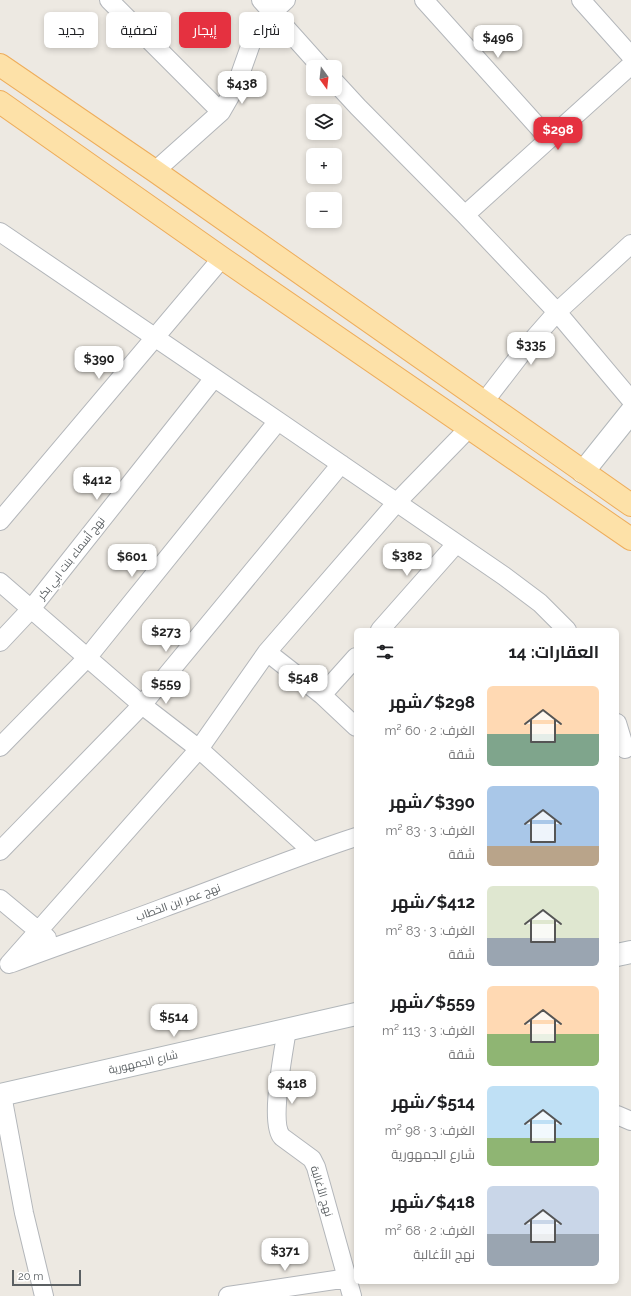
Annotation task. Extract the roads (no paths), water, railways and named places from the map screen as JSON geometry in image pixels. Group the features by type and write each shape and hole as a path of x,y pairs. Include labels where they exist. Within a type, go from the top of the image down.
{"main road":[{"path":"0,65 155,171 631,505"},
{"path":"0,102 222,258 631,539"},
{"path":"583,472 631,412"},
{"path":"619,955 631,952"},
{"name":"شارع الجمهورية","path":"1,1095 354,1014"}],"street":[{"path":"109,0 221,112"},
{"path":"266,6 286,0"},
{"path":"424,0 549,139"},
{"path":"581,0 631,56"},
{"path":"155,171 221,112 236,86 266,6"},
{"path":"266,6 316,60"},
{"path":"465,215 631,65"},
{"path":"342,90 465,215 557,312 631,400"},
{"path":"0,232 504,576 540,603 565,628"},
{"path":"484,402 528,345 557,312 631,244"},
{"path":"0,521 222,258"},
{"name":"نهج أسماء بنت ابي بكر","path":"0,642 31,609 214,378"},
{"path":"0,747 87,658 278,421"},
{"path":"5,966 38,931 199,749 267,652 397,502 470,428"},
{"path":"0,851 142,705 341,464"},
{"path":"382,628 456,544"},
{"path":"0,582 142,705 199,749 312,851"},
{"path":"267,652 322,695 354,725"},
{"path":"322,695 354,659"},
{"path":"619,732 624,754"},
{"name":"نهج عمر ابن الخطاب","path":"5,966 312,851 354,838"},
{"path":"0,899 56,946"},
{"name":"نهج الأغالبة","path":"287,1029 276,1115 277,1128 282,1137 312,1158 316,1167 352,1296"},
{"path":"1,1095 24,1213 44,1296"},
{"path":"619,1116 631,1121"},
{"path":"228,1296 348,1278"}]}
